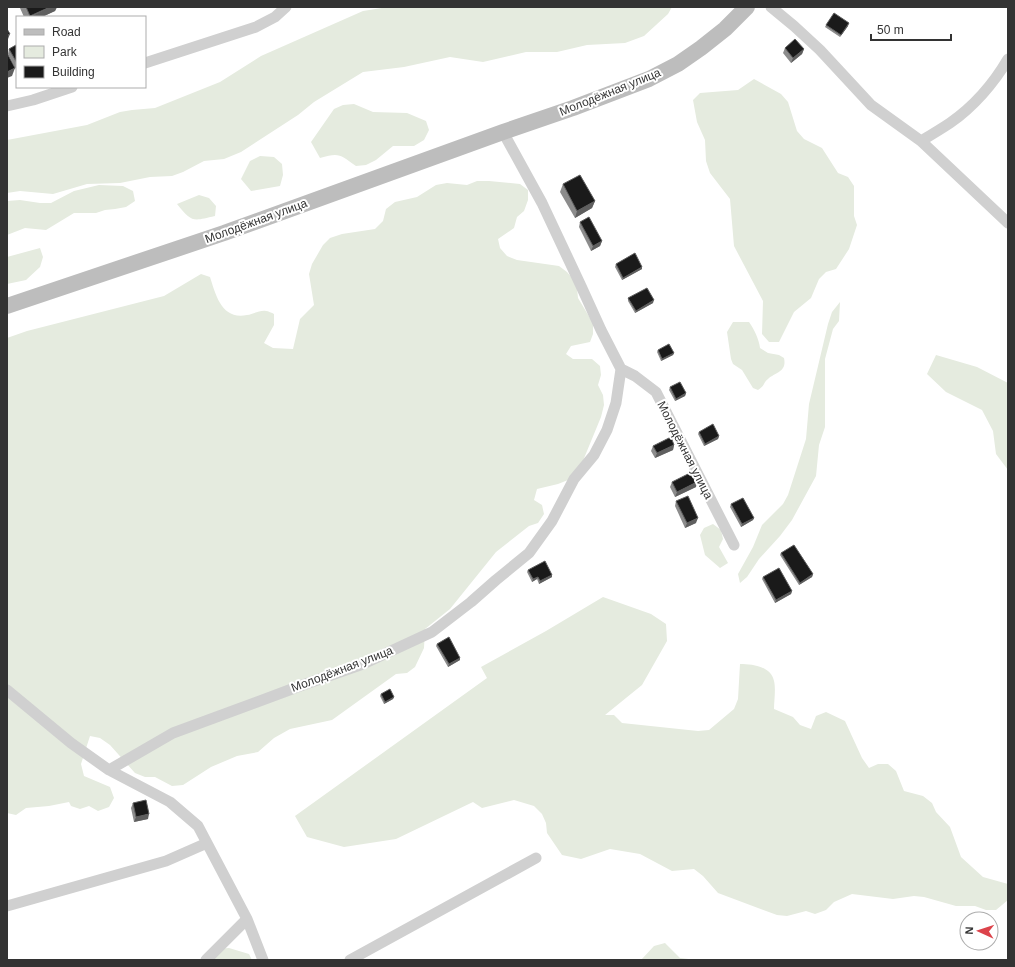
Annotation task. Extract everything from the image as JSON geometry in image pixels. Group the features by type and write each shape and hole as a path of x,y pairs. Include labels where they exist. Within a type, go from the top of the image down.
{"street":[{"path":"146,63 256,27 275,17 286,7"},
{"name":"Молодёжная улица","path":"7,306 224,233 573,108 649,79 678,64 701,48 725,29 747,7"},
{"path":"771,7 820,50 871,105 921,141 1008,223"},
{"path":"921,141 951,122 979,98 1002,70 1008,59"},
{"path":"7,106 33,100 69,88"},
{"path":"503,132 542,204 621,369"},
{"name":"Молодёжная улица","path":"109,770 173,733 369,661 432,632 471,602 529,553 552,521 574,478 594,455 607,430 616,403 621,369 635,376 656,392 734,545"},
{"path":"7,690 71,743 109,770 170,802 198,826 246,919 263,960"},
{"path":"7,906 166,861 207,843"},
{"path":"350,960 536,858"},
{"path":"206,960 246,919"}],"green space":[{"path":"388,7 672,7 668,14 644,36 625,43 587,45 557,52 526,52 483,62 450,57 404,67 363,72 314,102 298,115 241,152 224,159 204,161 172,176 150,177 120,183 87,184 53,194 20,191 7,193 7,140 87,125 120,112 155,108 220,82 261,56 363,11"},
{"path":"754,79 781,94 788,102 797,131 804,139 822,148 838,173 848,177 854,186 854,216 857,225 849,249 836,269 826,272 819,279 811,298 794,312 779,342 769,342 762,334 763,301 734,246 730,199 710,173 706,161 705,140 697,122 693,100 700,93 738,90"},
{"path":"354,104 373,112 407,113 426,121 429,130 424,140 414,146 393,146 376,160 366,165 356,166 343,157 336,155 320,158 311,142 334,109 343,105"},
{"path":"260,156 274,157 282,164 283,175 280,186 251,191 241,179 250,161"},
{"path":"477,181 520,184 528,190 528,200 524,211 517,217 514,228 498,239 500,248 507,256 517,260 559,266 567,272 573,279 577,288 578,298 593,323 593,334 590,342 571,346 566,354 573,359 592,359 600,366 601,375 598,385 603,395 604,405 601,417 580,468 568,480 537,489 534,500 542,505 544,514 538,523 529,526 496,552 450,609 425,629 424,648 415,667 407,673 396,674 332,720 290,729 274,738 258,752 237,756 211,767 183,785 172,786 155,777 145,777 135,773 110,745 100,738 90,736 81,764 84,776 110,787 114,798 109,807 98,811 89,806 80,809 71,806 69,802 26,808 16,815 7,813 7,338 27,331 164,296 201,274 210,277 221,305 232,314 238,316 268,311 274,314 274,325 264,343 273,348 293,349 300,319 314,305 309,274 312,264 323,245 330,238 342,234 375,229 383,221 386,209 395,202 417,197 436,185 447,183 467,185"},
{"path":"99,185 123,186 133,191 135,201 126,207 96,213 74,213 46,230 25,228 7,235 7,201 20,200 51,203 74,191"},
{"path":"199,195 209,198 216,206 215,216 202,219 193,219 186,215 177,204"},
{"path":"40,248 43,257 40,267 26,280 7,284 7,257"},
{"path":"840,302 839,321 833,329 825,359 825,427 819,445 816,476 792,520 759,559 747,577 740,583 738,574 753,547 762,525 783,504 788,495 806,439 809,404 828,324 832,312"},
{"path":"733,322 749,322 759,341 760,348 768,353 779,355 784,358 785,363 782,369 768,379 758,390 753,388 742,370 733,364 731,359 727,332"},
{"path":"936,355 977,367 1008,383 1008,470 996,454 993,431 982,410 946,392 927,374"},
{"path":"713,524 721,530 723,539 719,547 728,563 720,568 705,555 700,535 704,528"},
{"path":"603,597 651,614 666,624 667,641 642,685 605,715 614,715 622,723 698,731 709,730 734,709 738,699 740,664 755,665 765,669 772,676 775,684 774,709 793,717 800,725 811,729 816,716 826,712 845,721 862,758 869,768 878,764 888,764 896,771 904,791 923,796 932,803 936,812 950,827 961,857 983,877 1008,884 1008,900 996,910 986,910 975,906 956,906 924,897 914,896 893,899 852,894 834,902 826,910 815,914 806,911 787,916 777,915 718,893 703,876 694,869 672,871 640,854 610,849 581,859 562,855 547,833 546,823 542,814 534,806 514,800 482,808 473,802 396,839 344,847 307,837 295,816 487,678 481,667"},
{"path":"665,943 680,958 697,960 641,960 654,946"},
{"path":"229,948 249,954 252,960 200,960 217,949"}],"building":[{"path":"26,7 50,7 30,16"},
{"path":"834,13 849,23 841,35 826,25"},
{"path":"795,39 804,49 793,58 785,48"},
{"path":"16,45 16,61 9,49"},
{"path":"7,53 15,68 7,72"},
{"path":"580,175 595,201 577,211 563,184"},
{"path":"589,217 602,241 593,246 580,222"},
{"path":"635,253 642,267 623,278 616,264"},
{"path":"647,288 654,300 636,311 628,298"},
{"path":"669,344 674,353 662,359 658,350"},
{"path":"680,382 686,393 676,399 670,387"},
{"path":"713,424 719,436 705,444 699,432"},
{"path":"671,437 674,445 657,453 653,446"},
{"path":"692,472 697,482 677,492 672,482"},
{"path":"688,496 698,518 687,523 676,501"},
{"path":"743,498 754,518 742,524 731,504"},
{"path":"794,545 813,574 800,583 781,553"},
{"path":"545,561 552,575 540,581 538,577 533,579 528,570"},
{"path":"779,568 792,591 776,600 763,577"},
{"path":"449,637 460,658 449,664 437,644"},
{"path":"390,689 394,697 385,702 381,694"},
{"path":"146,800 149,814 136,817 133,803"}]}
